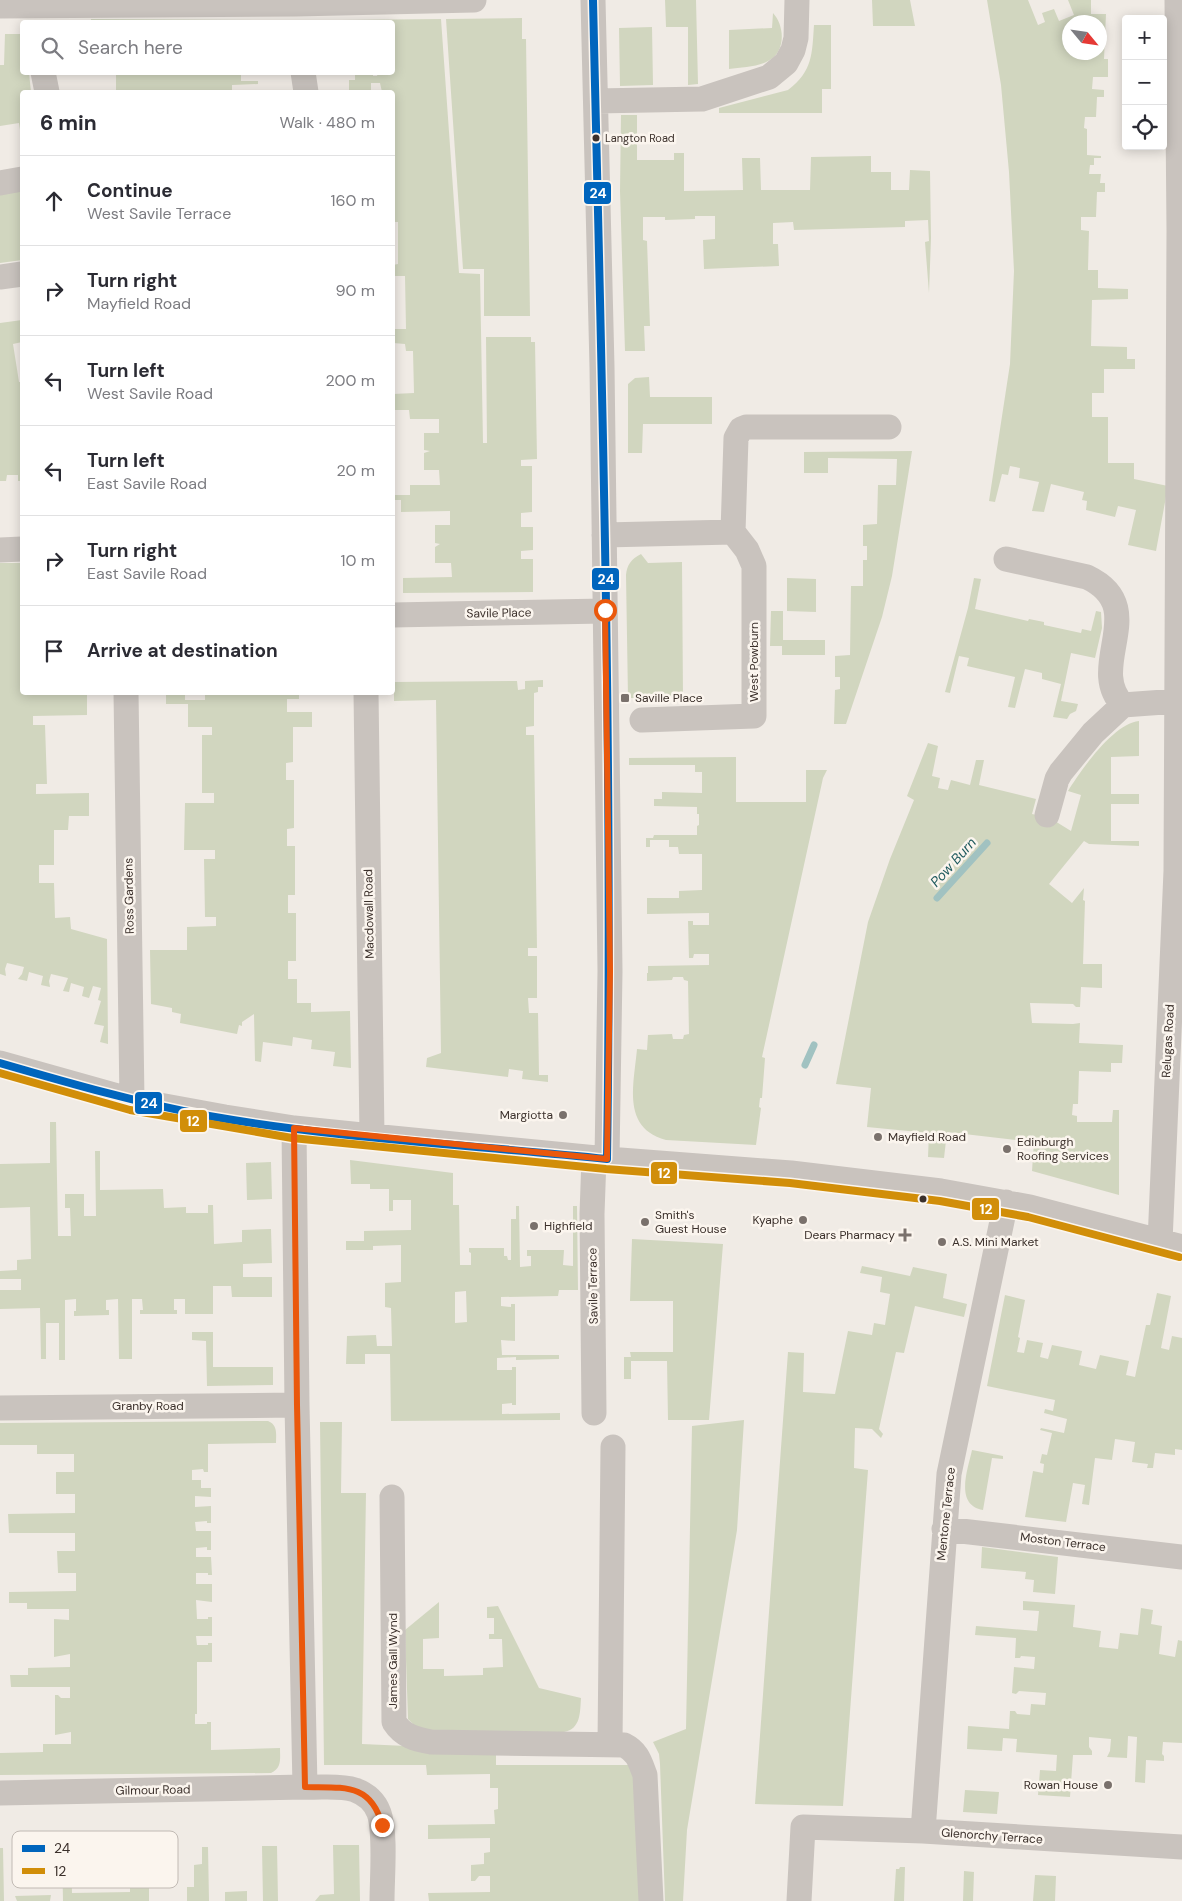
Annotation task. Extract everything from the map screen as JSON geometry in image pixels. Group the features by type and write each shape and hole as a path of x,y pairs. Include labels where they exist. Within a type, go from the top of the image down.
{"street":[{"path":"0,6 33,14 297,13 474,0"},
{"name":"Savile Terrace","path":"593,0 604,535 610,971 601,1159 592,1214 594,1413"},
{"path":"596,102 702,100 769,78 786,63 793,50 796,38 797,0"},
{"name":"Relugas Road","path":"1171,1244 1179,872 1180,232 1177,0"},
{"path":"44,75 47,90"},
{"path":"303,75 306,90"},
{"path":"0,183 20,180"},
{"path":"0,278 20,274"},
{"path":"604,535 733,532 736,438 741,429 746,427 889,427"},
{"name":"West Powburn","path":"642,720 754,716 754,566 747,550 733,532"},
{"path":"0,550 20,549"},
{"path":"1006,559 1087,577 1105,590 1114,604 1118,620 1110,681 1113,692 1123,705"},
{"name":"Savile Place","path":"395,615 605,610"},
{"name":"Ross Gardens","path":"126,695 132,1100"},
{"name":"Macdowall Road","path":"366,695 372,1136"},
{"path":"1047,815 1057,779 1061,772 1093,733 1123,705 1178,701"},
{"path":"0,1062 132,1100 186,1111 294,1128 601,1159 791,1173 932,1190 1006,1202 1171,1244"},
{"path":"294,1128 297,1405 305,1787"},
{"name":"Mentone Terrace","path":"923,1831 949,1474 1006,1202"},
{"name":"Granby Road","path":"0,1408 297,1405"},
{"path":"610,1744 613,1447"},
{"name":"James Gall Wynd","path":"392,1497 394,1722 397,1728 411,1738 431,1742 610,1744 624,1745 632,1749 639,1757 645,1776 651,1901"},
{"name":"Moston Terrace","path":"944,1529 1044,1539 1182,1558"},
{"name":"Gilmour Road","path":"0,1793 305,1787 354,1790 366,1795 375,1804 382,1825 382,1901"},
{"name":"Glenorchy Terrace","path":"799,1901 803,1827 923,1831 1182,1847"}],"green space":[{"path":"665,0 696,0 698,84 688,85 688,27 666,27"},
{"path":"872,0 910,0 915,26 873,26"},
{"path":"987,0 1028,0 1038,25 1045,22 1042,13 1054,9 1059,21 1062,20 1062,60 1108,59 1108,77 1093,77 1092,89 1104,90 1104,97 1097,97 1096,117 1085,117 1084,128 1087,129 1087,155 1101,156 1101,158 1094,158 1094,165 1090,165 1089,174 1101,174 1100,183 1105,183 1105,192 1097,192 1096,217 1081,217 1081,230 1089,231 1088,270 1098,270 1098,288 1128,289 1128,299 1092,300 1091,346 1127,347 1127,359 1135,359 1135,369 1104,369 1104,393 1092,393 1092,417 1108,417 1108,463 1134,463 1134,479 1168,486 1156,551 1128,545 1136,510 1118,506 1115,517 1086,510 1087,501 1082,500 1084,492 1051,484 1044,512 1032,511 1039,482 1019,478 1020,468 1010,466 1008,475 1002,474 995,502 989,501 1010,364 1014,271 1009,172 1001,85"},
{"path":"1068,0 1091,0 1091,14 1106,14 1074,15"},
{"path":"773,13 780,25 782,39 778,52 768,61 729,69 729,30 772,28"},
{"path":"522,18 522,39 526,39 530,316 484,316 484,269 463,269 446,19"},
{"path":"91,19 255,20 91,20"},
{"path":"441,19 459,273 480,274 483,443 487,443 486,337 531,337 531,342 535,342 537,459 521,460 521,466 532,466 532,512 521,513 521,527 533,527 533,550 521,551 521,559 533,559 533,592 403,593 403,578 452,577 451,563 435,563 435,547 440,544 435,543 435,525 450,525 450,511 401,512 401,500 395,500 395,495 410,495 410,485 440,485 439,470 424,470 424,453 430,451 424,450 424,433 439,433 439,419 410,419 409,410 395,410 395,394 414,393 413,351 406,351 405,344 395,343 395,329 406,329 405,276 395,276 395,265 398,264 398,222 395,222 395,90 382,90 380,83 371,83 371,90 349,90 349,80 355,80 355,75 395,75 395,20 341,20"},
{"path":"814,25 831,25 831,89 822,89 822,113 719,113 719,108 788,90 796,83 807,69 810,61"},
{"path":"652,27 653,85 620,86 619,28"},
{"path":"5,34 20,34 20,75 29,75 31,90 20,90 20,130 19,123 0,126 0,65 4,65"},
{"path":"116,75 241,75 241,81 258,81 258,84 232,85 232,90 116,90"},
{"path":"621,115 637,115 637,160 674,160 674,153 684,153 684,191 743,190 742,158 760,158 761,190 810,190 811,157 871,156 871,172 891,172 891,190 909,190 910,170 930,171 931,238 929,293 925,242 929,241 928,220 905,221 905,227 794,230 793,222 773,223 773,244 778,244 779,266 704,269 703,240 715,239 715,216 695,216 695,219 665,220 665,217 643,217 643,240 647,241 650,326 644,326 645,351 625,351 620,191"},
{"path":"20,189 20,260 0,263 0,193"},
{"path":"20,320 20,342 13,344 20,382 20,481 18,481 18,475 7,475 6,481 0,481 0,323"},
{"path":"649,377 650,397 712,397 712,424 643,424 642,453 628,453 628,384 635,378"},
{"path":"912,451 892,576 882,617 846,724 834,724 835,690 840,689 840,677 835,677 835,656 850,655 851,586 863,586 863,560 867,560 867,546 863,546 863,525 877,524 878,485 896,485 897,459 828,458 828,473 804,473 804,452"},
{"path":"641,554 648,563 682,562 683,698 628,698 626,575 630,563"},
{"path":"0,563 20,563 20,695 87,695 87,715 33,716 33,725 45,725 47,784 36,784 36,794 89,793 89,816 69,816 68,830 54,830 54,865 39,865 39,883 54,883 55,918 70,917 71,929 107,939 108,1044 100,1042 104,1026 94,1024 101,1001 98,1000 101,988 93,986 89,998 82,996 84,987 71,983 69,992 63,991 68,978 51,974 50,987 41,985 43,976 29,972 27,981 18,979 24,967 7,963 5,969 6,976 0,974"},
{"path":"787,578 816,579 816,612 787,611"},
{"path":"974,578 981,579 975,609 1028,621 1029,619 1044,622 1044,625 1081,633 1082,629 1091,631 1096,611 1101,612 1102,628 1095,658 1071,653 1061,701 1078,704 1076,711 1070,714 1067,719 1053,717 1061,684 1042,679 1042,673 1025,669 1015,708 1008,707 1015,677 967,666 969,658 959,656 950,693 945,692 968,608"},
{"path":"771,611 783,611 783,640 825,640 825,655 782,655 782,646 770,646"},
{"path":"543,680 543,687 538,687 538,692 534,693 534,726 526,727 526,735 534,735 537,948 528,948 528,956 537,956 537,998 528,998 529,1013 538,1013 539,1075 548,1075 548,1082 522,1079 523,1071 509,1069 508,1077 426,1067 427,1058 441,1053 436,700 394,701 395,682 517,681 518,690 525,689 525,681"},
{"path":"166,695 185,695 185,700 205,700 205,695 299,695 299,699 287,699 287,712 312,712 312,727 293,727 293,762 286,763 286,780 294,780 294,828 287,829 287,846 295,846 295,895 288,895 288,913 296,913 296,961 288,961 288,979 297,979 297,1003 311,1003 311,1012 350,1011 351,1068 333,1066 335,1052 311,1049 312,1040 293,1037 292,1046 263,1042 261,1062 255,1061 254,1014 242,1022 242,1026 239,1025 237,1034 180,1023 181,1014 172,1012 172,1008 151,1004 150,950 187,950 187,927 216,926 216,917 205,917 204,859 215,859 215,850 184,850 185,803 214,803 214,793 202,793 202,735 212,735 212,727 188,727 188,704 166,704"},
{"path":"1139,721 1139,756 1111,757 1111,794 1139,794 1139,804 1111,804 1111,841 1139,841 1139,846 1089,844 1084,841 1049,884 1072,903 1084,888 1083,964 1102,964 1102,988 1081,987 1080,1007 1076,1007 1073,1004 1030,1003 1032,1023 1080,1023 1079,1043 1123,1045 1122,1063 1111,1063 1111,1072 1079,1071 1078,1104 1073,1104 1072,1115 1077,1116 1077,1122 1112,1122 1113,1110 1119,1110 1119,1195 1032,1171 1034,1142 947,1132 944,1158 928,1157 929,1133 867,1127 871,1088 836,1084 868,922 890,859 914,800 907,796 928,743 938,746 932,776 940,778 938,788 948,790 951,780 970,785 976,760 984,760 979,785 1036,799 1032,814 1050,818 1071,831 1081,795 1068,791 1081,771 1109,738 1129,724"},
{"path":"736,757 736,802 806,802 806,770 827,770 823,778 762,1057 765,1058 756,1145 666,1140 652,1134 642,1126 636,1115 633,1090 637,1049 647,1050 648,1035 672,1034 673,1039 683,1039 684,1035 689,1034 688,981 684,980 683,977 673,977 672,980 647,981 648,966 709,965 709,954 694,954 693,958 689,958 688,921 693,921 693,925 709,925 709,913 647,914 647,898 679,898 679,891 702,890 702,854 679,854 678,847 669,847 669,840 650,840 650,847 646,847 646,838 653,838 654,835 697,835 699,814 697,814 697,807 654,806 654,799 662,799 662,792 702,793 702,772 695,772 695,765 629,765 629,758"},
{"path":"50,1122 56,1122 58,1236 71,1236 70,1208 65,1208 65,1194 84,1194 84,1216 96,1216 95,1151 100,1151 100,1190 163,1189 164,1208 186,1207 186,1213 208,1213 208,1205 213,1205 214,1244 242,1242 242,1230 271,1229 272,1263 243,1264 243,1277 272,1277 272,1297 232,1297 231,1286 213,1286 213,1314 185,1314 185,1299 174,1299 174,1310 177,1310 177,1314 140,1314 140,1310 143,1310 142,1299 132,1299 132,1359 119,1359 118,1299 106,1300 106,1310 109,1310 109,1315 74,1316 76,1299 65,1300 65,1360 59,1360 59,1323 46,1323 46,1359 41,1359 40,1308 0,1309 0,1290 21,1290 21,1279 0,1279 0,1271 17,1270 17,1260 31,1259 30,1207 0,1208 0,1164 50,1163"},
{"path":"350,1160 453,1173 453,1205 459,1205 460,1265 471,1265 469,1248 504,1248 504,1256 511,1260 511,1219 516,1219 516,1206 519,1206 520,1267 531,1266 531,1256 527,1256 527,1250 564,1250 563,1265 573,1266 573,1206 577,1206 578,1290 559,1290 558,1296 501,1297 501,1306 511,1307 511,1304 515,1304 515,1341 501,1340 502,1355 559,1355 559,1359 516,1360 516,1357 497,1358 497,1370 512,1370 512,1367 516,1367 516,1405 512,1405 512,1403 502,1404 502,1414 560,1413 560,1420 391,1421 390,1354 365,1354 365,1364 346,1364 347,1336 376,1335 377,1346 392,1346 391,1308 385,1307 385,1283 401,1282 401,1245 373,1246 373,1250 346,1250 346,1241 364,1241 364,1231 411,1230 411,1200 393,1200 393,1211 389,1211 389,1189 370,1189 370,1184 351,1184","holes":["466,1291 467,1322 455,1323 455,1292"]},
{"path":"271,1162 272,1199 247,1200 246,1163"},
{"path":"632,1239 723,1244 709,1420 668,1420 667,1361 631,1361 631,1379 624,1379 624,1357 631,1357 630,1352 673,1352 673,1301 630,1301"},
{"path":"862,1266 910,1276 913,1267 947,1274 943,1298 967,1304 964,1317 915,1306 904,1353 896,1352 879,1429 883,1434 881,1438 872,1429 855,1428 854,1468 868,1470 843,1806 755,1804 788,1352 804,1353 803,1392 835,1394 848,1331 872,1335 874,1323 885,1325 890,1294 880,1292 882,1277 860,1273"},
{"path":"1157,1293 1171,1296 1161,1348 1169,1350 1172,1336 1182,1338 1182,1450 1175,1449 1175,1455 1155,1453 1153,1468 1147,1468 1148,1464 1132,1462 1135,1442 1115,1439 1112,1460 1095,1458 1089,1505 1082,1504 1085,1485 1073,1483 1066,1522 1025,1517 1033,1471 1043,1473 1044,1464 1040,1463 1042,1454 1047,1455 1052,1433 1040,1430 1041,1428 1064,1433 1067,1419 1044,1413 1045,1409 1053,1411 1055,1400 987,1386 1005,1295 1025,1300 1017,1352 1024,1353 1027,1340 1043,1343 1040,1357 1048,1359 1052,1345 1082,1351 1079,1365 1096,1369 1100,1355 1129,1361 1126,1375 1135,1377 1146,1325 1150,1325"},
{"path":"192,1332 213,1332 213,1367 273,1367 273,1385 207,1386 206,1341 192,1340"},
{"path":"744,1420 737,1530 687,1830 683,1901 665,1901 660,1764 659,1754 653,1742 686,1729 692,1426"},
{"path":"268,1421 275,1427 276,1443 208,1444 208,1472 204,1472 203,1469 192,1470 192,1480 201,1480 201,1488 211,1488 211,1497 195,1496 195,1507 211,1506 211,1523 207,1523 207,1521 195,1522 196,1531 211,1531 211,1550 207,1550 207,1547 196,1548 196,1557 211,1557 212,1575 196,1573 196,1584 212,1584 212,1602 196,1600 197,1619 212,1617 212,1636 196,1636 197,1645 212,1643 212,1662 197,1662 197,1714 195,1714 195,1724 211,1722 211,1750 280,1748 280,1763 277,1769 271,1773 0,1775 0,1753 43,1752 43,1744 71,1744 71,1732 55,1735 55,1695 61,1698 70,1698 70,1687 11,1687 10,1675 28,1675 28,1668 70,1667 70,1654 54,1657 54,1619 69,1620 69,1609 27,1609 27,1603 9,1603 9,1592 76,1591 76,1573 58,1573 57,1551 75,1551 75,1533 9,1533 8,1514 75,1513 75,1494 56,1494 56,1472 74,1472 74,1454 37,1454 37,1445 0,1445 0,1423"},
{"path":"320,1422 342,1422 341,1493 366,1493 362,1744 496,1750 496,1765 633,1765 642,1901 429,1901 428,1893 490,1892 490,1876 479,1876 475,1881 471,1881 471,1865 484,1864 484,1853 490,1852 490,1838 428,1839 428,1825 495,1824 494,1810 498,1809 498,1788 490,1788 490,1774 427,1775 426,1765 324,1765"},
{"path":"972,1450 1003,1456 1003,1459 992,1458 983,1510 974,1507 968,1501 966,1494 966,1476"},
{"path":"982,1547 1058,1557 1055,1594 1033,1592 1034,1580 1025,1579 1026,1572 981,1568"},
{"path":"1023,1601 1075,1605 1073,1627 1101,1631 1099,1647 1118,1649 1120,1633 1138,1635 1141,1608 1153,1610 1151,1624 1162,1626 1159,1654 1175,1657 1178,1640 1182,1641 1182,1743 1163,1742 1162,1754 1164,1761 1146,1760 1145,1783 1135,1782 1137,1737 1128,1736 1127,1758 1107,1757 1110,1751 1111,1739 1089,1737 1089,1747 1092,1755 1073,1755 1070,1797 1038,1795 1040,1770 1056,1771 1057,1755 1016,1752 1017,1739 1003,1738 1002,1751 967,1749 968,1726 1009,1729 1010,1711 1015,1711 1017,1714 1030,1715 1031,1704 1045,1705 1046,1693 1019,1691 1016,1694 1012,1693 1014,1667 1034,1669 1035,1657 1021,1656 1020,1658 1015,1658 1016,1638 975,1635 976,1626 1037,1631 1039,1611 1023,1610"},
{"path":"439,1602 439,1638 423,1639 423,1669 444,1669 444,1676 483,1675 483,1668 503,1667 502,1639 489,1639 489,1634 494,1634 494,1618 487,1618 487,1607 498,1606 539,1688 581,1698 577,1724 564,1732 421,1732 408,1719 405,1630"},
{"path":"965,1790 999,1792 997,1814 963,1812"},
{"path":"333,1845 359,1845 360,1901 315,1901 320,1895 334,1894"},
{"path":"262,1846 277,1846 278,1901 263,1901"},
{"path":"202,1847 208,1847 209,1901 187,1901 187,1887 194,1887 194,1865 202,1864"},
{"path":"0,1848 3,1848 4,1901 0,1901"},
{"path":"905,1867 904,1901 894,1901 896,1869"},
{"path":"964,1871 974,1872 973,1901 963,1901"},
{"path":"1035,1875 1056,1876 1055,1901 1033,1901"},
{"path":"63,1888 72,1888 72,1893 130,1892 130,1888 149,1888 149,1901 63,1901"},
{"path":"247,1891 247,1901 225,1901 225,1892"},
{"path":"51,1895 50,1901 17,1901 15,1896"}],"waterway":[{"name":"Pow Burn","path":"937,898 987,843"},
{"name":"Pow Burn","path":"805,1065 814,1045"}],"transit line":[{"name":"24","path":"593,0 608,724 607,1159"},
{"name":"24","path":"0,1063 130,1099 209,1116 258,1124 357,1136 607,1159"},
{"name":"12","path":"0,1073 130,1110 292,1138 606,1169 790,1183 940,1201 1028,1217 1179,1257"}],"place":[{"name":"Langton Road","path":"596,138"},
{"name":"Saville Place","path":"625,698"},
{"name":"Margiotta","path":"563,1115"},
{"name":"Mayfield Road","path":"878,1137"},
{"name":"Edinburgh Roofing Services","path":"1007,1149"},
{"name":"Kyaphe","path":"803,1220"},
{"name":"Smith's Guest House","path":"645,1222"},
{"name":"Highfield","path":"534,1226"},
{"name":"Dears Pharmacy","path":"905,1235"},
{"name":"A.S. Mini Market","path":"942,1242"},
{"name":"Rowan House","path":"1108,1785"}],"route":[{"path":"382,1825 375,1804 366,1795 343,1788 305,1787 297,1405 294,1128 607,1159 610,971 605,610"}]}
